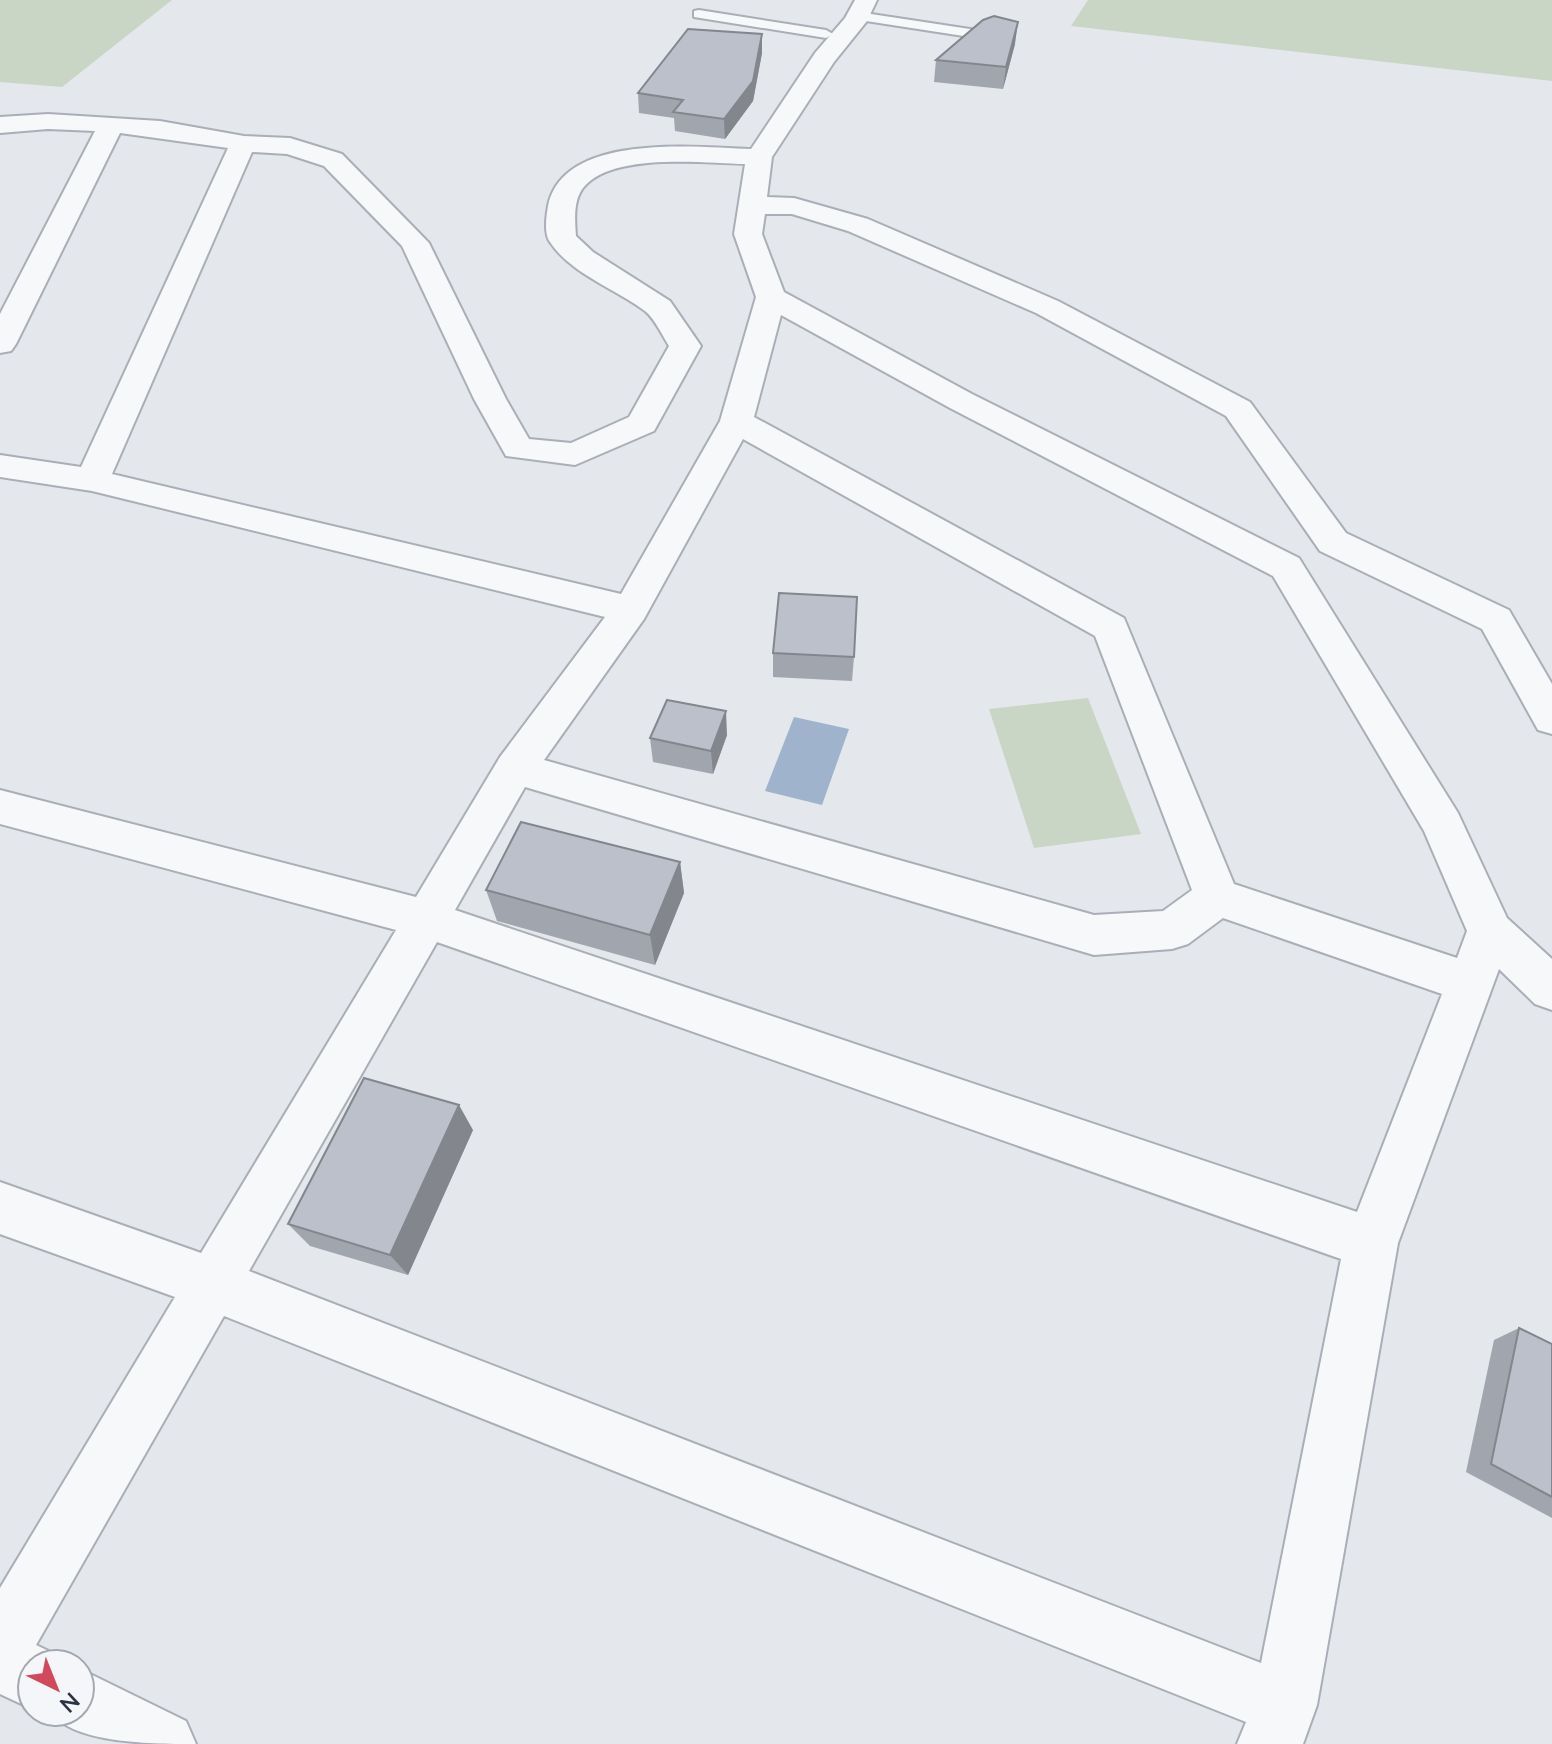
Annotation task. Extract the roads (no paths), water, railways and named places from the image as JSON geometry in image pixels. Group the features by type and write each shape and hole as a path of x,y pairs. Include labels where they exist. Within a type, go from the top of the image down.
{"street":[{"path":"0,1647 515,768 631,610 736,421 771,297 748,234 759,157 825,46 862,8"},
{"path":"825,46 828,18 834,9"},
{"path":"0,125 25,121 223,136 243,144 290,146 333,160 415,243 490,399 518,448 575,454 642,424 685,346 659,307 583,258 562,239 559,211 575,181 607,163 652,155 759,157"},
{"path":"0,344 110,127"},
{"path":"92,480 243,144"},
{"path":"751,205 794,206 858,225 1047,307 1238,409 1333,542 1496,620 1552,719"},
{"path":"771,297 961,401 1286,567 1443,825 1490,931 1552,989"},
{"path":"736,421 1111,628 1217,897 1470,983"},
{"path":"0,466 92,480 631,610"},
{"path":"1286,567 1333,542"},
{"path":"515,768 1094,935 1172,930 1217,897"},
{"path":"0,807 426,919 1371,1243"},
{"path":"0,1208 212,1284 1278,1724 1371,1243 1490,931"},
{"path":"96,1709 163,1744"}],"lane":[{"path":"862,8 983,35"},
{"path":"699,14 825,46"}],"water":[{"path":"794,717 849,729 822,805 765,791"}]}
